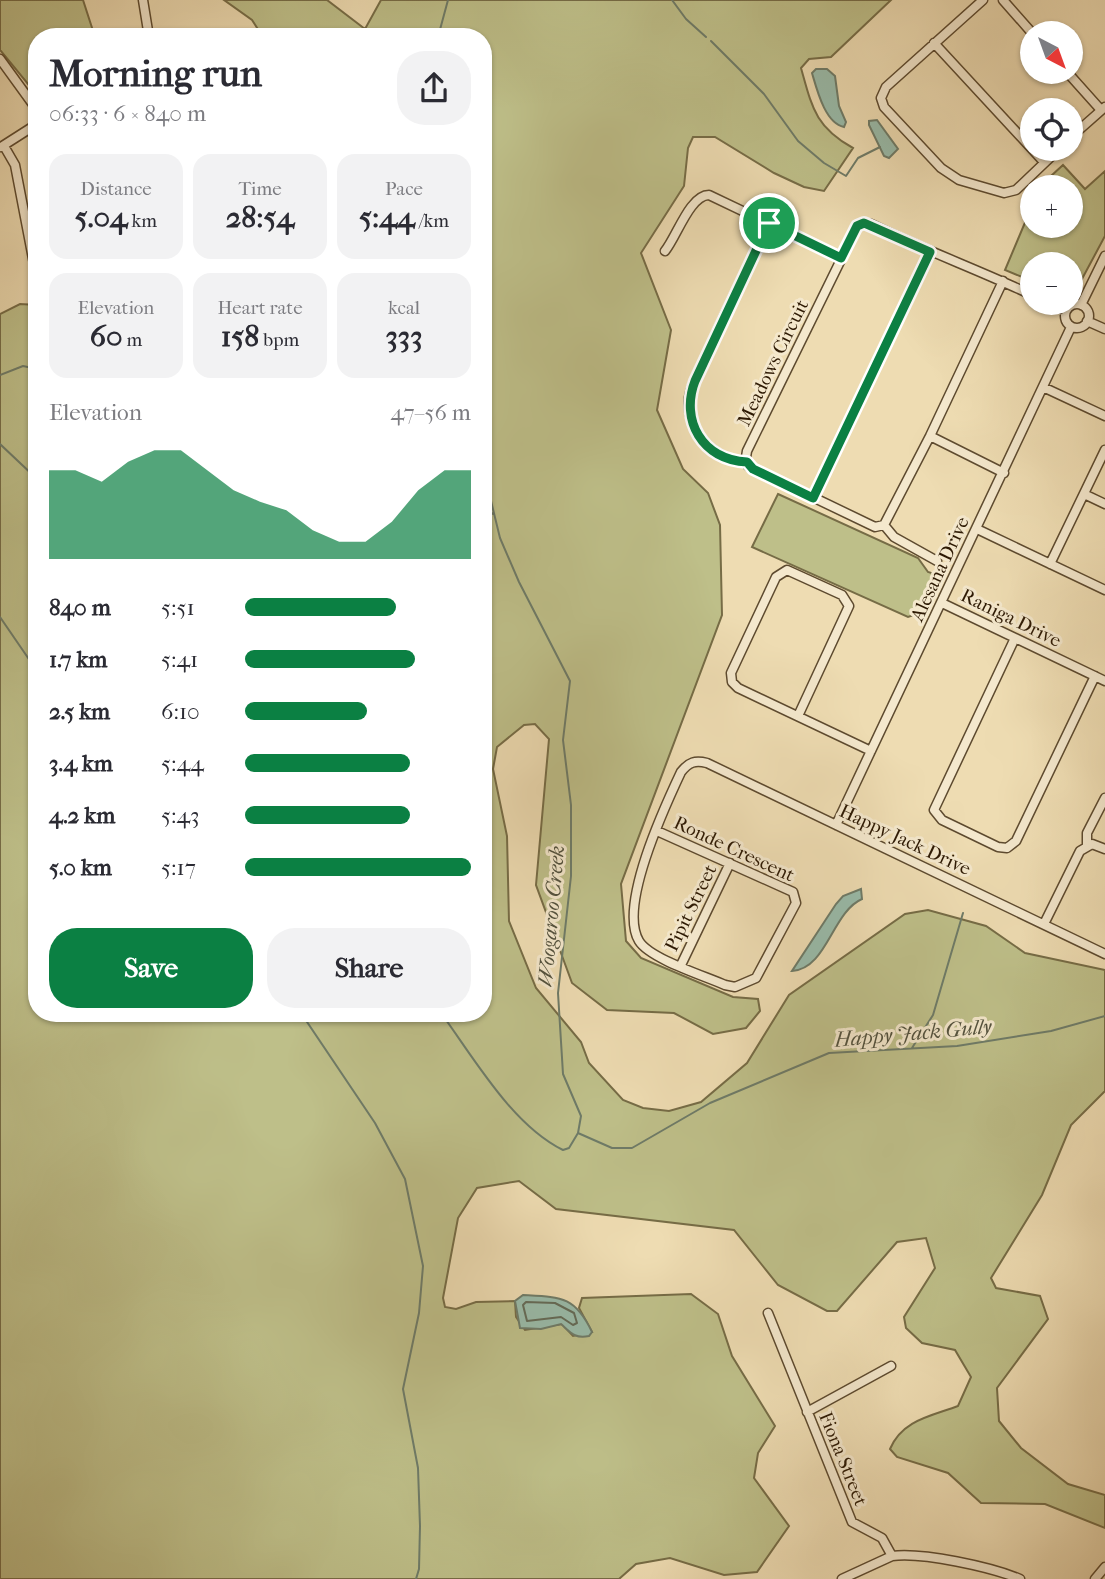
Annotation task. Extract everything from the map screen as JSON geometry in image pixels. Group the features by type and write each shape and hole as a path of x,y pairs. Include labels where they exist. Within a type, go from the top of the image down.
{"street":[{"path":"143,0 148,28"},
{"path":"934,43 1044,162 1016,190 1004,193 959,180 941,168 884,107 881,98 886,87 934,43 983,0"},
{"path":"1003,0 1021,21"},
{"path":"0,59 28,98"},
{"path":"1079,84 1103,108 1083,126"},
{"path":"28,130 2,147 15,165 28,233"},
{"path":"665,251 676,237 695,199 709,195 841,258"},
{"path":"769,223 720,323 689,397 694,429 704,443 737,462 747,462 753,469 874,527 884,525"},
{"name":"Meadows Circuit","path":"747,462 747,452 857,226 864,223 1020,289"},
{"path":"813,498 930,252"},
{"path":"1083,301 1105,256"},
{"path":"884,525 930,436 1003,281"},
{"path":"1083,307 1087,310 1087,321"},
{"path":"1065,315 1072,327 1079,327 1087,321"},
{"path":"1087,321 1105,329"},
{"name":"Alesana Drive","path":"836,825 1072,327"},
{"path":"1045,388 1105,416"},
{"path":"930,436 1004,473"},
{"path":"1050,564 1105,450"},
{"path":"1084,494 1105,504"},
{"path":"884,525 894,537 937,561"},
{"path":"977,529 1105,590"},
{"path":"798,716 849,606 842,595 787,570 776,578 730,677 738,688 871,751"},
{"name":"Raniga Drive","path":"942,603 1105,681"},
{"path":"1015,638 934,810 942,820 998,847 1007,848 1016,841 1095,676"},
{"name":"Happy Jack Drive","path":"691,762 707,762 1105,954"},
{"name":"Ronde Crescent","path":"657,831 793,892 796,903 763,970 748,984 725,985 651,952 639,941 637,934 635,918 640,870 681,772 691,762"},
{"path":"1044,924 1080,851 1087,845 1087,833 1105,799"},
{"path":"1087,845 1105,849"},
{"name":"Pipit Street","path":"681,965 730,863"},
{"name":"Fiona Street","path":"768,1313 850,1520 882,1538 892,1556"},
{"path":"807,1412 891,1366"},
{"path":"842,1579 892,1556 920,1556 993,1570 1020,1579"},
{"path":"1094,1579 1105,1567"}],"green space":[{"path":"0,0 83,0 92,28 28,28 28,84 0,50"},
{"path":"224,0 327,0 364,28 257,28 252,20"},
{"path":"381,0 891,0 831,57 809,59 801,68 817,115 830,132 853,148 824,191 804,187 774,173 715,137 693,137 688,148 684,186 641,253 671,330 657,410 683,469 708,493 720,525 722,615 621,884 626,941 641,958 733,997 758,999 760,1011 746,1028 713,1034 674,1013 607,1010 572,983 536,885 549,739 535,724 524,725 497,747 493,769 507,836 509,921 536,988 581,1042 589,1063 623,1100 643,1108 669,1111 701,1102 747,1063 789,995 905,914 928,910 986,926 1025,953 1105,970 1105,1091 1071,1125 1042,1195 991,1278 996,1288 1040,1296 1048,1319 997,1388 999,1421 1021,1448 1068,1484 1105,1495 1105,1528 1045,1504 981,1503 948,1473 897,1457 890,1449 895,1439 910,1425 958,1406 971,1377 955,1350 922,1343 906,1328 904,1317 935,1268 926,1238 897,1242 837,1311 827,1311 778,1285 734,1230 556,1209 519,1181 477,1188 458,1218 443,1298 445,1307 456,1309 476,1302 515,1301 516,1317 525,1330 562,1324 573,1336 592,1332 579,1308 582,1298 691,1294 718,1314 732,1356 775,1426 758,1453 754,1478 789,1526 757,1572 724,1575 670,1558 636,1564 619,1579 0,1579 0,314 20,304 28,304 28,1022 492,1022 492,28 366,28"},
{"path":"1063,165 1072,175 1052,175"},
{"path":"1105,171 1105,236 1083,277 1083,252 1020,252 1020,276 1005,270 1020,234 1020,238 1083,238 1083,187 1085,189"},
{"path":"778,494 918,558 928,572 941,576 920,613 908,617 752,547"}],"water":[{"path":"816,69 827,69 835,76 839,106 846,122 844,127 832,119 823,105 812,73"},
{"path":"877,120 898,149 889,158 884,156 869,125 869,121"},
{"path":"861,889 862,899 843,915 822,951 804,968 792,971 836,904 843,896"},
{"path":"523,1295 557,1298 573,1305 592,1332 589,1336 577,1336 561,1324 541,1329 520,1328 515,1301"}],"waterway":[{"name":"Woogaroo Creek","path":"440,28 448,0"},
{"path":"672,0 686,19 706,37"},
{"path":"711,41 764,94 798,141 824,163 846,176 858,158 880,147"},
{"path":"0,375 23,366 28,367"},
{"path":"0,444 28,470"},
{"name":"Woogaroo Creek","path":"447,1022 511,1108 544,1139 563,1150 569,1148 578,1133 581,1116 563,1074 558,993 571,876 571,805 563,740 570,681 519,582 500,538 492,505"},
{"path":"0,617 28,658"},
{"path":"912,1048 933,1015 963,913"},
{"name":"Happy Jack Gully","path":"578,1133 612,1148 632,1148 710,1103 829,1053 957,1046 1051,1031 1105,1016"},
{"name":"Woogaroo Creek","path":"307,1022 375,1123 405,1179 423,1266 419,1313 403,1389 418,1468 420,1526 419,1569 416,1579"}],"route":[{"path":"769,223 841,258 857,226 864,223 872,224 930,252 813,498 753,469 747,462 737,462 704,443 694,429 689,412 689,397 695,381 769,223"}]}
